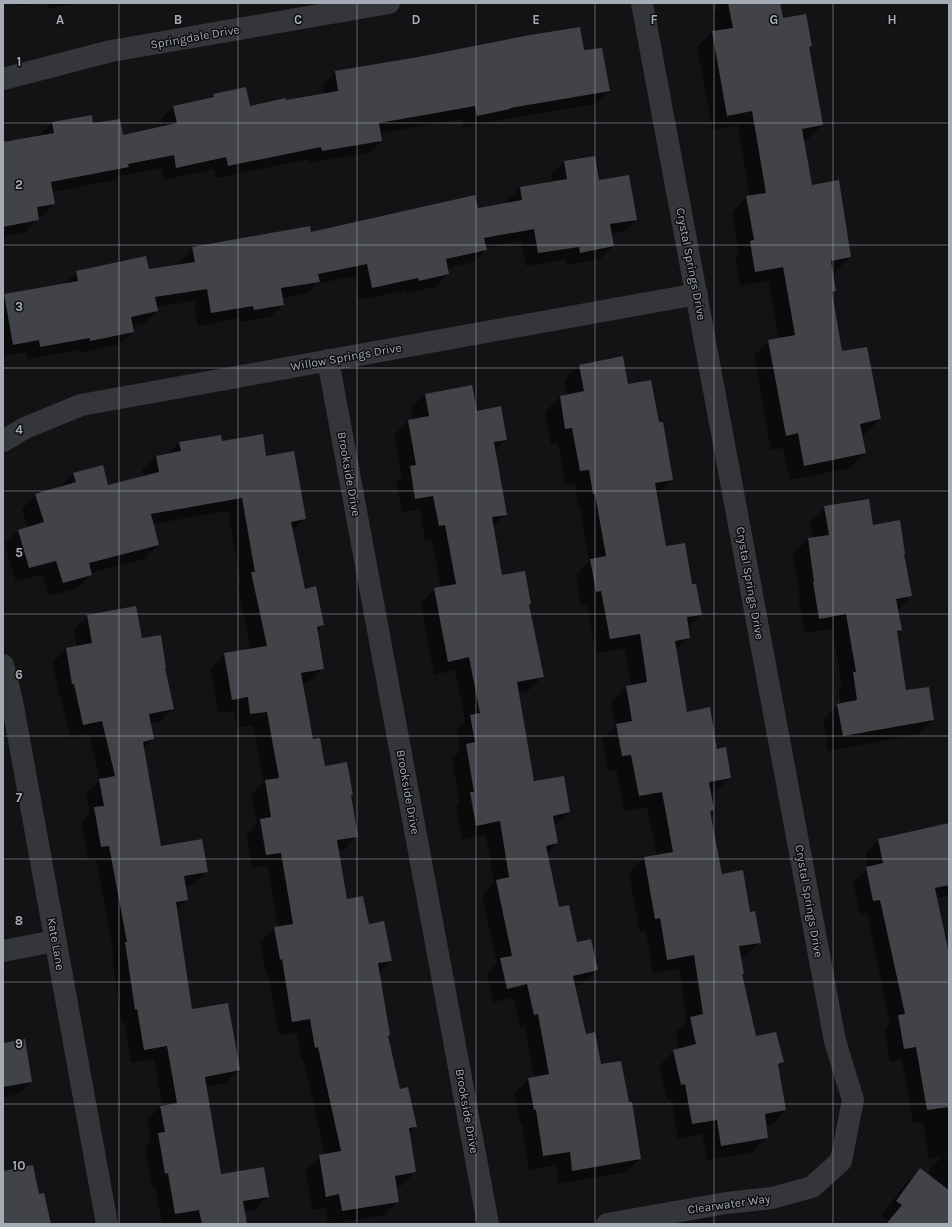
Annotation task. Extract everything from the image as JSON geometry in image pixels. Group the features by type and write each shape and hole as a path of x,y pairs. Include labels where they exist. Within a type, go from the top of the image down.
{"street":[{"name":"Springdale Drive","path":"3,79 111,51 389,3"},
{"name":"Crystal Springs Drive","path":"642,3 835,1041 852,1100 841,1161"},
{"name":"Willow Springs Drive","path":"3,441 25,428 81,405 697,294"},
{"name":"Brookside Drive","path":"328,360 488,1224"},
{"name":"Kate Lane","path":"3,665 12,701 107,1224"},
{"path":"3,951 55,941"},
{"name":"Clearwater Way","path":"607,1224 726,1202 772,1198 812,1187 841,1161"}],"building":[{"path":"728,3 780,3 783,18 806,14 812,46 809,47 823,125 802,129 812,185 839,180 851,257 831,261 836,291 832,292 842,351 867,347 881,419 860,424 866,453 804,466 798,433 786,436 768,340 795,335 783,267 755,272 750,241 754,240 746,196 766,193 752,111 727,116 712,31 733,28"},
{"path":"580,27 584,50 602,48 610,91 510,108 477,116 475,106 379,123 382,141 322,151 321,147 228,166 226,157 176,168 174,155 128,164 129,167 51,182 55,204 37,207 39,220 3,227 3,142 54,133 52,122 92,115 93,123 120,119 123,135 177,123 173,106 214,97 213,94 246,87 250,106 286,98 286,100 338,91 335,71"},
{"path":"595,156 599,180 629,175 637,220 610,224 614,246 580,253 579,247 538,253 534,229 484,238 487,250 446,259 449,274 419,281 418,278 372,288 367,264 318,274 320,282 281,288 284,305 254,310 253,306 211,313 207,289 155,297 158,311 131,317 134,332 90,341 90,338 40,347 39,340 13,345 4,294 78,281 76,271 146,256 149,269 195,262 192,247 310,226 311,232 475,195 478,208 522,200 520,187 567,179 564,161"},
{"path":"623,356 628,384 651,380 659,422 663,422 673,480 655,483 666,546 685,543 692,584 696,584 702,615 687,617 690,638 675,641 687,712 710,707 717,749 726,747 731,778 709,782 714,810 710,811 722,874 743,870 750,912 755,911 761,943 739,946 744,974 742,974 756,1036 776,1032 784,1062 778,1064 786,1110 765,1114 768,1138 721,1146 717,1120 692,1124 685,1084 681,1085 673,1050 696,1044 690,1017 703,1014 694,955 667,960 660,918 655,919 644,857 673,852 662,792 639,796 631,755 622,756 616,724 632,721 626,686 647,682 640,634 610,639 601,591 596,592 590,559 606,556 595,494 593,494 589,470 580,471 572,428 565,429 560,396 584,391 579,365"},
{"path":"472,385 477,411 501,406 507,440 494,442 507,515 492,517 502,575 525,571 531,604 529,605 544,677 517,682 534,781 564,776 570,812 553,816 558,843 546,846 559,907 569,905 577,942 591,939 598,970 573,976 586,1034 595,1032 601,1064 621,1061 629,1102 632,1102 641,1159 572,1171 570,1152 543,1156 536,1110 534,1110 528,1078 549,1074 538,1014 534,1015 527,984 507,989 500,958 512,956 496,880 509,877 500,821 476,826 470,792 474,792 466,744 475,742 470,715 480,713 469,657 448,662 434,588 456,584 445,525 439,526 433,496 415,499 410,466 416,465 408,420 429,416 425,394"},
{"path":"263,434 266,456 294,451 306,519 291,522 305,589 316,586 324,625 317,627 324,669 301,673 313,739 320,738 325,766 347,762 358,837 337,840 347,899 363,896 369,924 384,921 392,961 378,963 390,1035 388,1036 400,1089 408,1087 417,1127 409,1128 416,1172 395,1176 399,1202 342,1211 339,1194 326,1197 319,1155 341,1151 318,1047 315,1048 310,1019 292,1022 282,959 280,960 274,927 293,924 281,853 266,855 260,819 271,817 265,780 279,778 267,712 250,714 248,697 232,700 224,653 267,646 251,572 255,572 242,498 151,514 159,545 89,563 92,575 63,583 56,561 29,568 18,530 44,522 35,494 76,482 73,473 103,465 108,485 159,472 156,456 181,451 179,442 221,435 222,441"},
{"path":"869,499 873,525 900,520 904,554 912,596 896,599 902,630 897,631 906,690 929,687 934,720 843,736 837,704 857,700 853,672 856,672 846,614 819,619 808,538 829,535 824,506"},
{"path":"136,606 142,638 161,635 165,668 174,709 149,714 154,739 143,742 161,846 202,839 208,872 184,876 188,900 176,902 192,1009 228,1003 240,1070 205,1077 221,1174 264,1167 269,1197 243,1201 247,1224 202,1224 199,1210 175,1214 168,1173 165,1174 158,1133 165,1132 160,1106 177,1103 167,1046 144,1050 137,1009 135,1010 125,942 127,942 109,846 101,847 94,807 104,806 99,779 115,776 102,721 83,725 74,684 72,684 66,648 92,643 87,615"},
{"path":"949,823 949,885 935,888 949,954 949,1107 927,1110 916,1047 904,1049 898,1015 905,1014 880,900 873,901 866,867 883,863 878,839"},
{"path":"25,1039 32,1082 3,1087 3,1043"},
{"path":"33,1165 39,1194 44,1193 51,1224 3,1224 3,1171"},
{"path":"920,1168 949,1190 949,1224 886,1224 902,1205 896,1201"}]}
